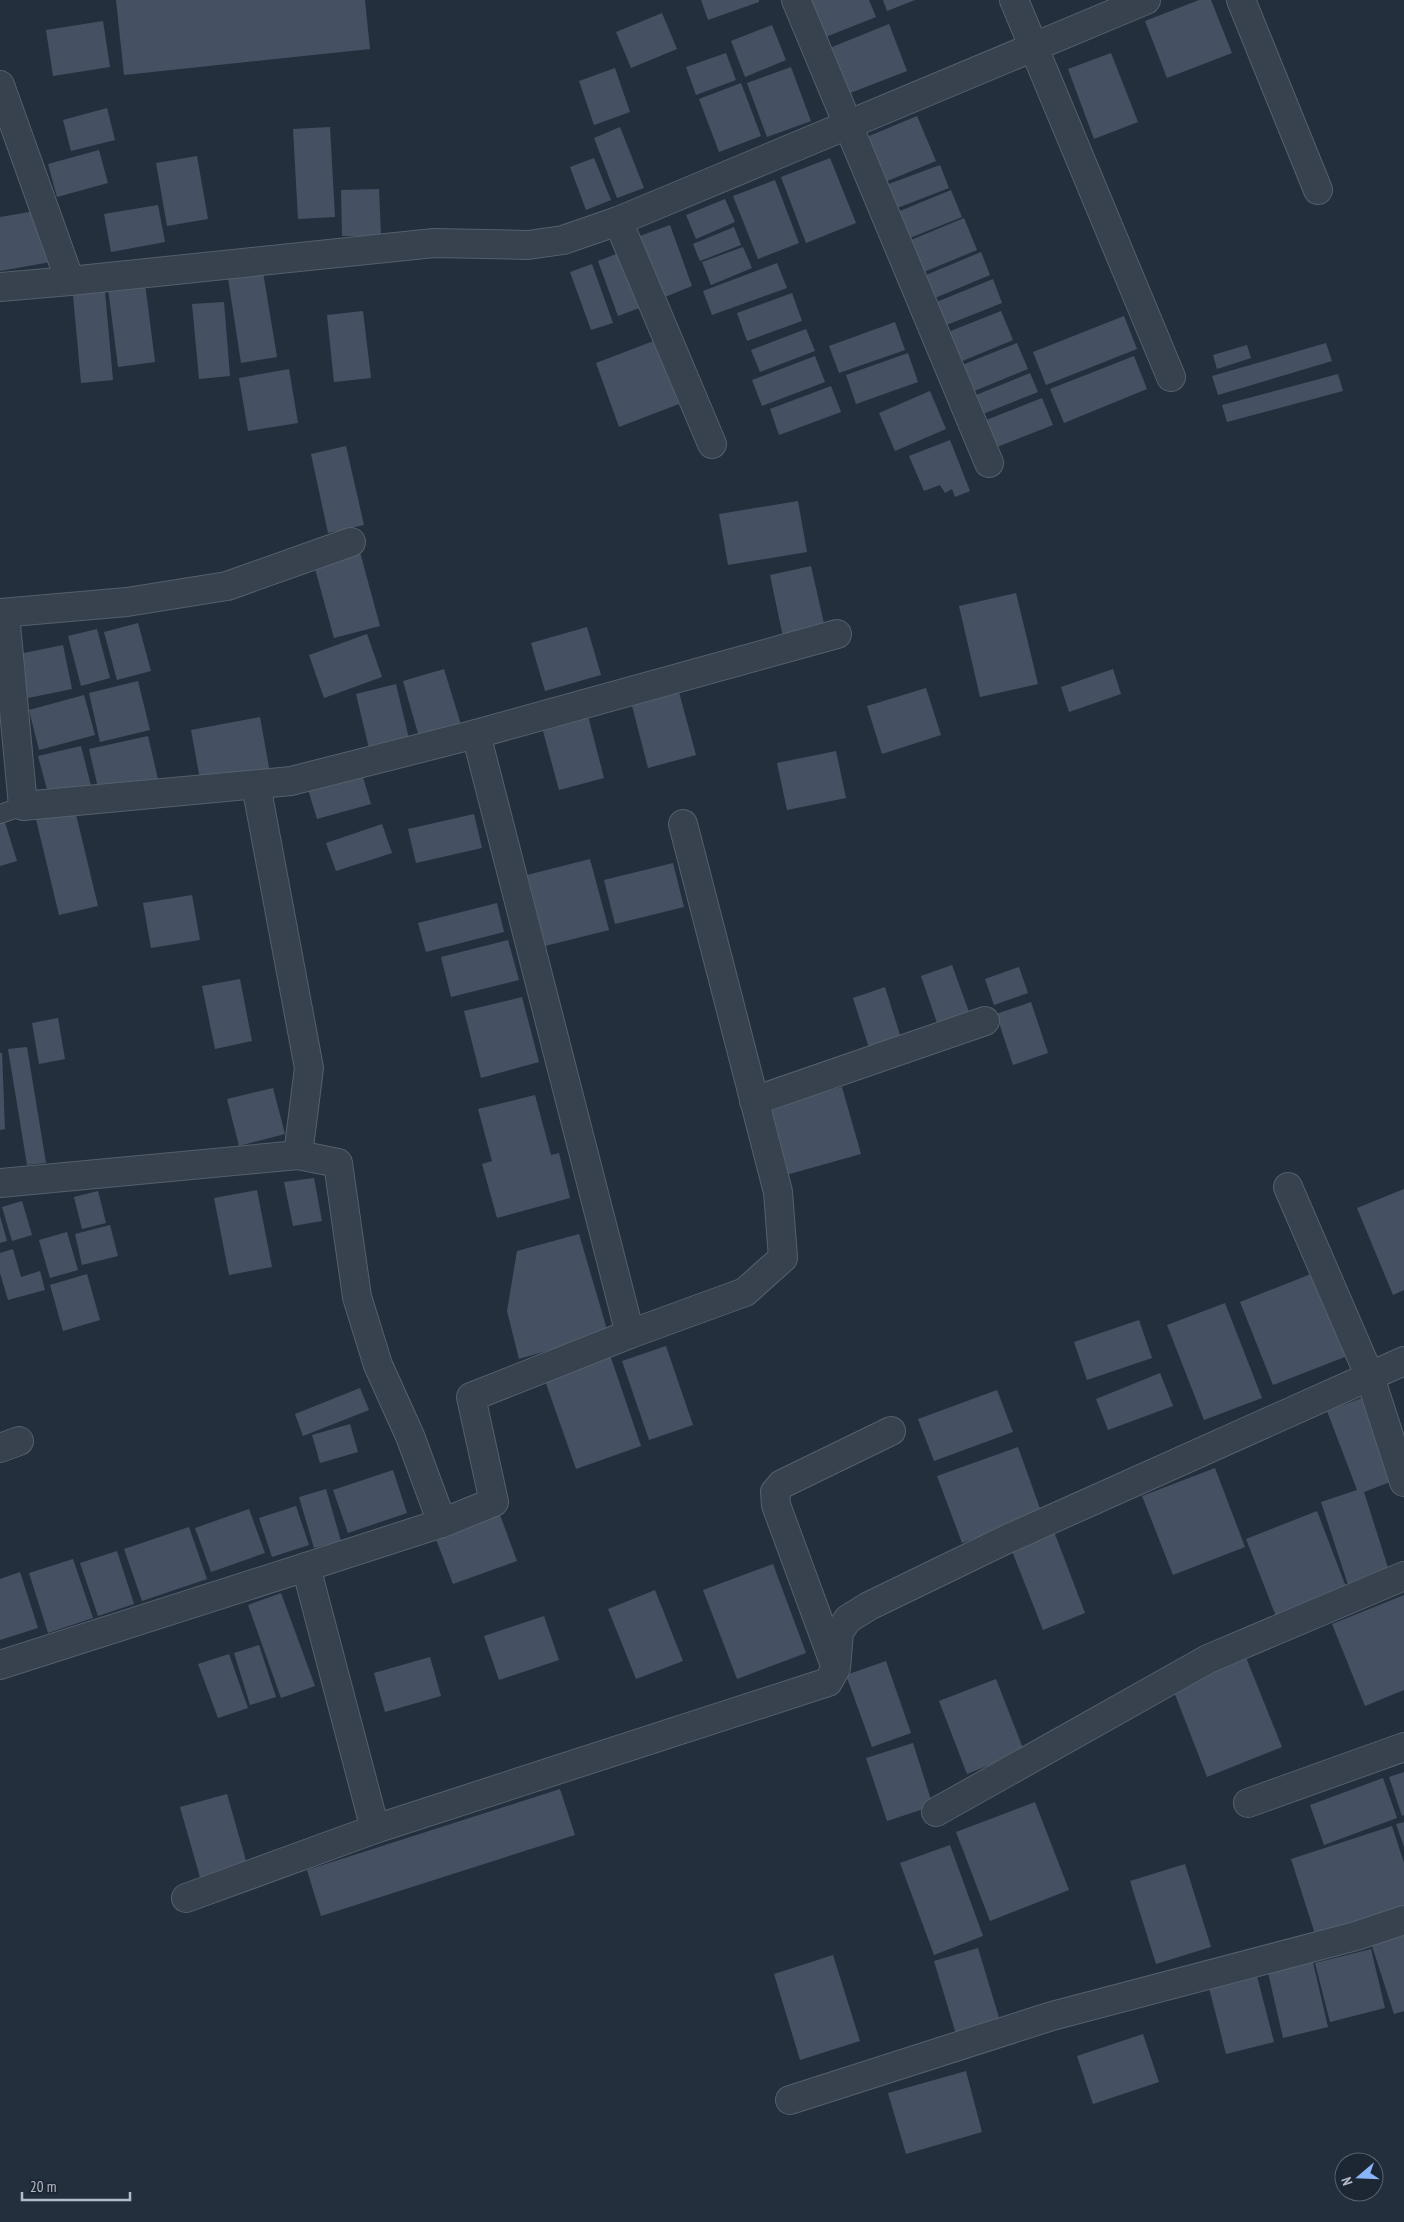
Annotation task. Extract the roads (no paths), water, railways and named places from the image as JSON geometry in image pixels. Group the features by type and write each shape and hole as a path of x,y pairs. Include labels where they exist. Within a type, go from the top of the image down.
{"street":[{"path":"796,0 988,464"},
{"path":"1014,0 1171,377"},
{"path":"0,287 434,243 528,245 563,240 618,221 1146,0"},
{"path":"1241,0 1318,190"},
{"path":"0,85 70,281"},
{"path":"618,221 712,444"},
{"path":"351,542 227,586 127,602 2,613 12,810 291,781 476,734 836,634"},
{"path":"476,734 630,1334"},
{"path":"256,785 309,1068 298,1155"},
{"path":"0,1665 306,1567 442,1522 494,1502 471,1397 630,1334 745,1292 783,1258 778,1192 684,824"},
{"path":"754,1101 985,1021"},
{"path":"0,1183 298,1155 338,1163 357,1297 378,1365 410,1436 442,1522"},
{"path":"1288,1187 1370,1377 1404,1482"},
{"path":"186,1898 375,1829 828,1682 836,1668 839,1632 848,1619 869,1606 1005,1540 1404,1361"},
{"path":"836,1668 776,1506 775,1492 782,1484 891,1431"},
{"path":"306,1567 375,1829"},
{"path":"936,1812 1208,1659 1404,1576"},
{"path":"1248,1804 1404,1747"},
{"path":"790,2100 1052,2016 1356,1936 1404,1920"}]}
